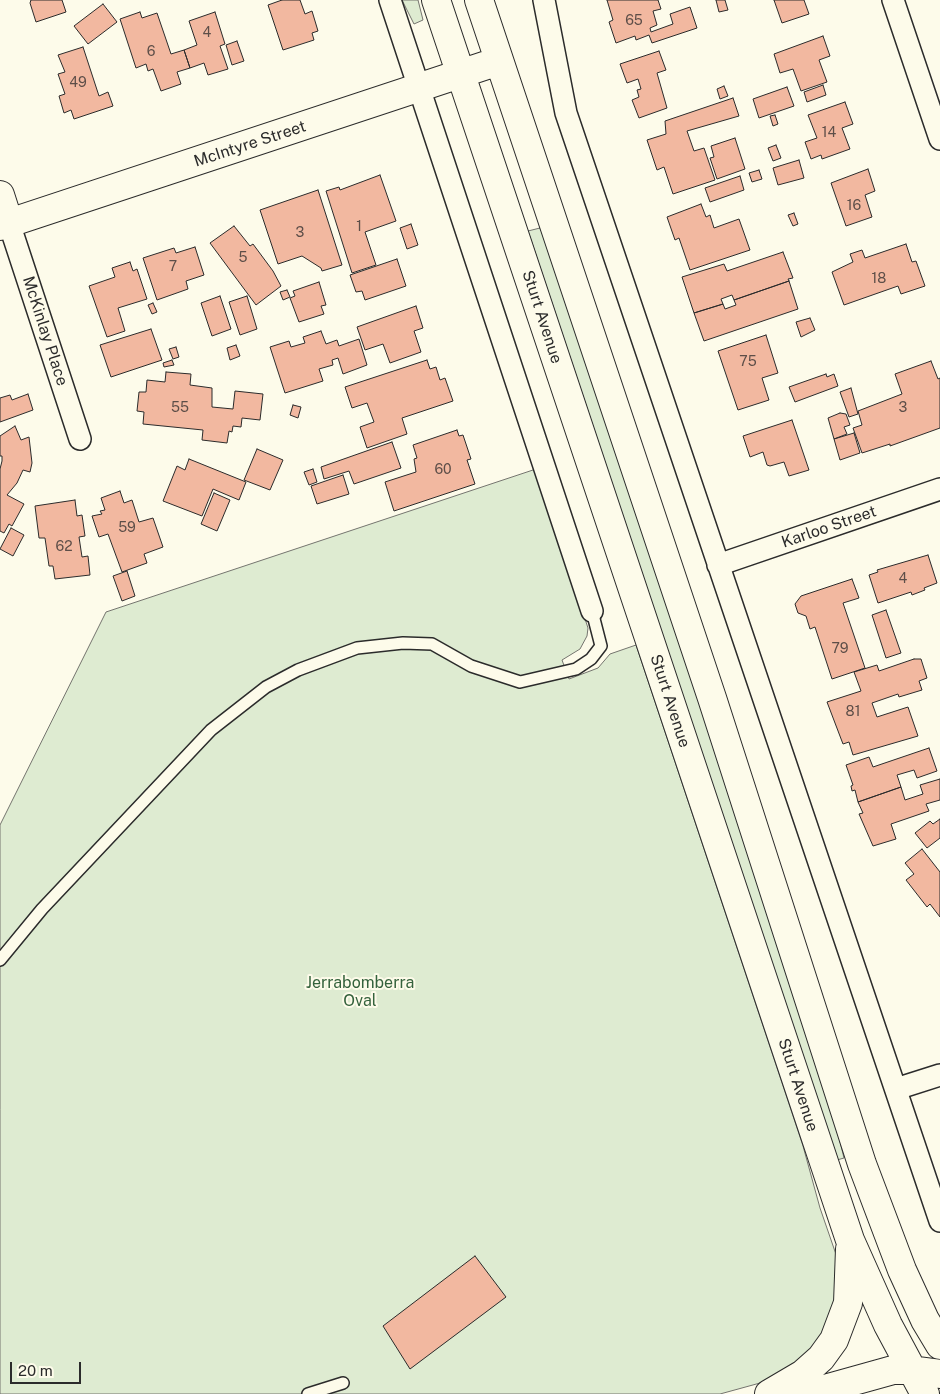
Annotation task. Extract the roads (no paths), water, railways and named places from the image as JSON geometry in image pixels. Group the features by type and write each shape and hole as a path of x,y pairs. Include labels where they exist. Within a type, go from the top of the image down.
{"main road":[{"name":"Sturt Avenue","path":"436,0 850,1240 905,1382 925,1394"},
{"path":"479,0 716,708 836,1087 899,1262 925,1320 940,1345"},
{"name":"McIntyre Street","path":"5,225 500,61"},
{"path":"0,195 5,225"},
{"path":"836,1087 866,1204 913,1326 905,1382"},
{"path":"769,1394 809,1369 821,1358 834,1340 848,1303 850,1240"},
{"path":"807,1394 885,1372 905,1382 940,1374"}],"street":[{"path":"390,0 592,611"},
{"path":"544,0 566,114 940,1221"},
{"path":"894,0 940,139"},
{"name":"McKinlay Place","path":"5,225 80,439"},
{"name":"Karloo Street","path":"718,564 940,489"},
{"path":"896,1089 940,1075"}],"lane":[{"path":"0,960 42,909 211,730 266,687 298,670 357,648 403,643 432,644 471,666 520,682 576,669 591,659 601,646 592,611"},
{"path":"308,1394 344,1383"}],"park label":[{"name":"Jerrabomberra Oval","path":"360,992"}]}
